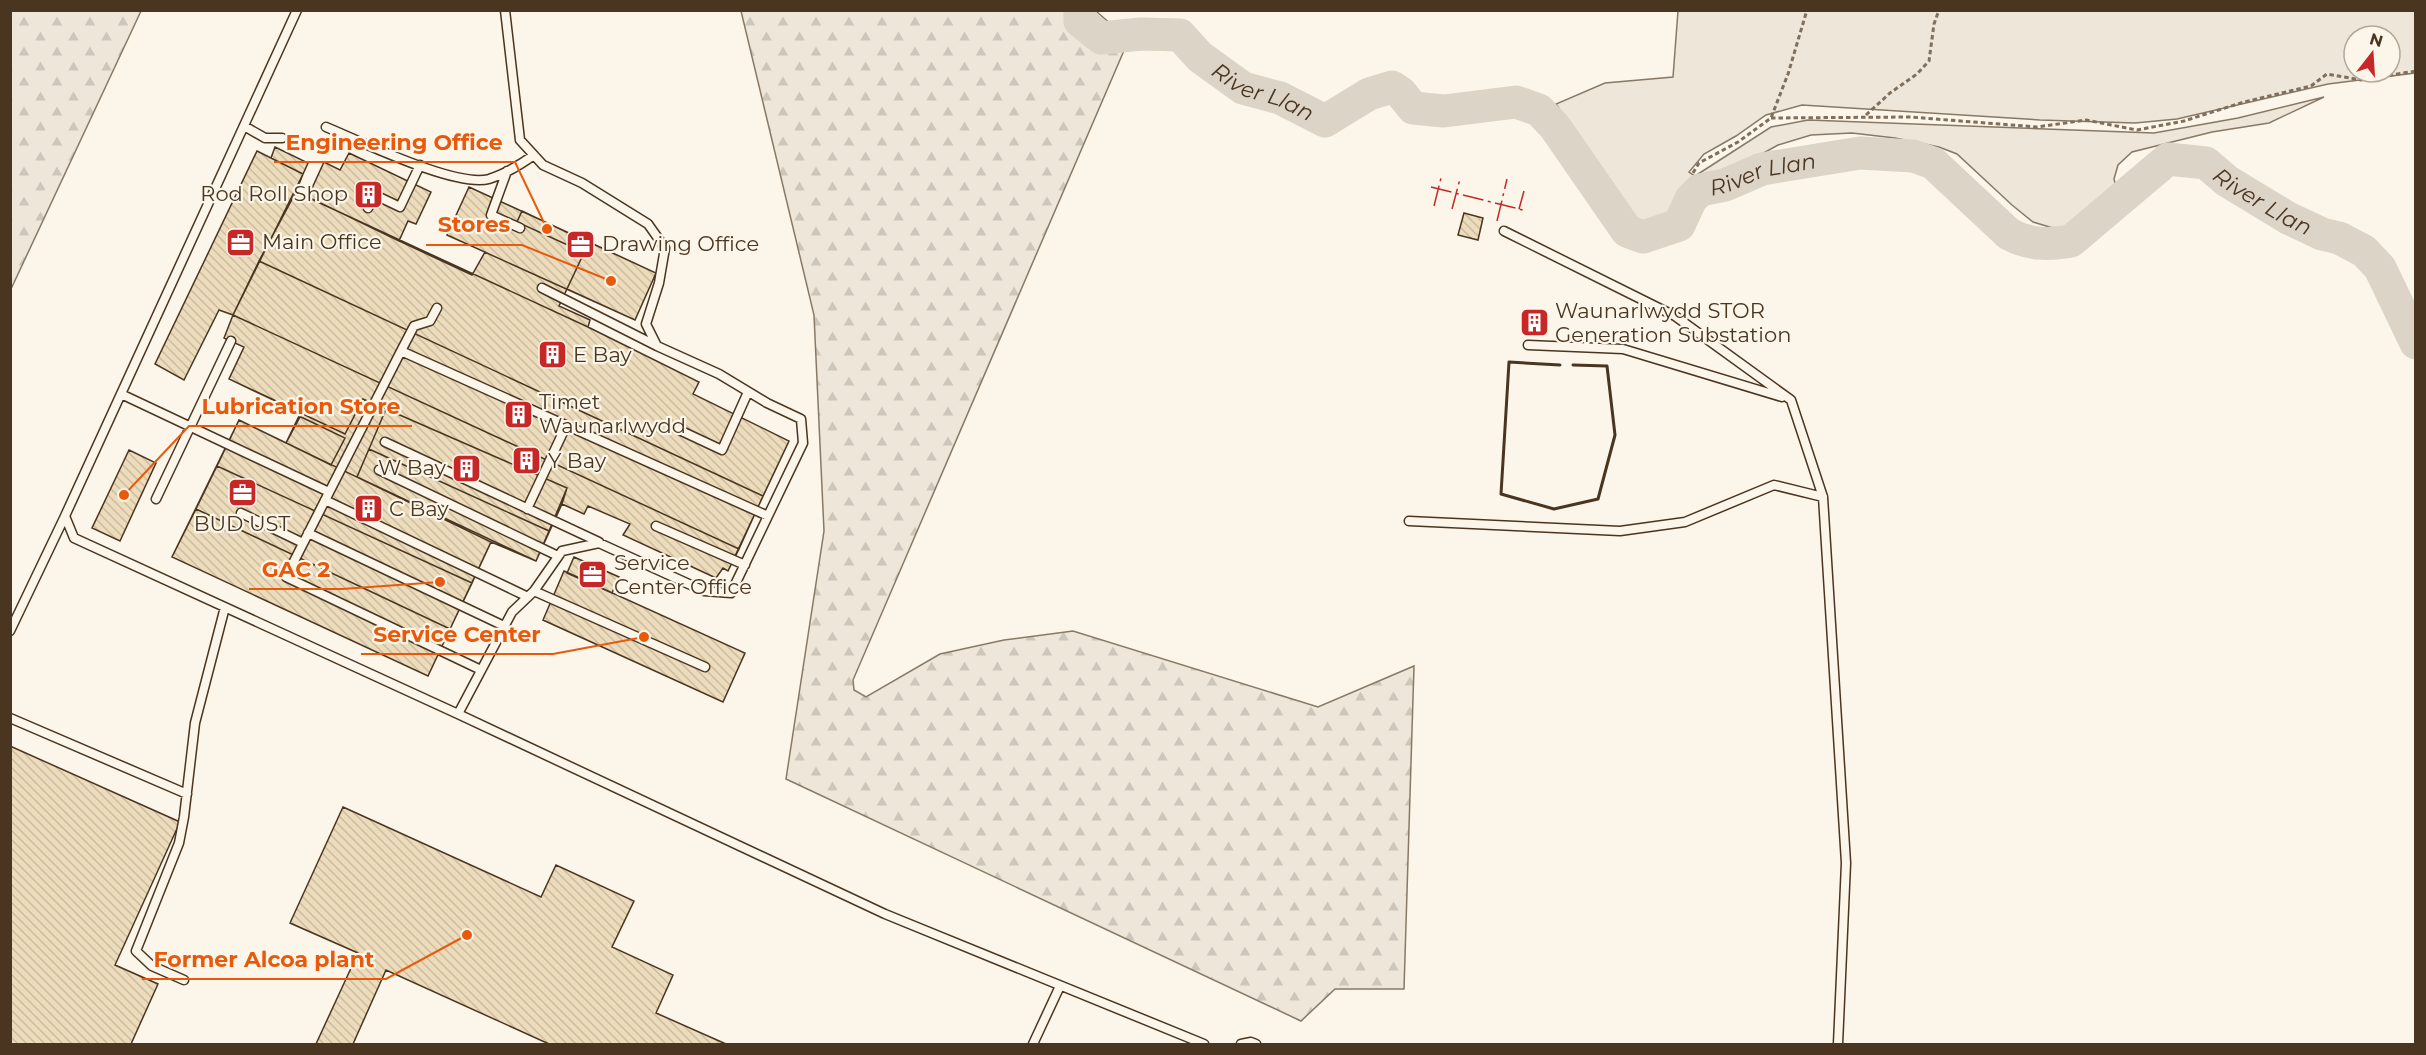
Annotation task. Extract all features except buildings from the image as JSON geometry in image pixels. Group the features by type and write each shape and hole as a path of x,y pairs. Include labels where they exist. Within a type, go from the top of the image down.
{"lane":[{"path":"10,632 297,10"},
{"path":"505,10 520,141 543,165 582,183 648,224 665,248 659,283 646,324 657,346"},
{"path":"244,126 265,138 282,138"},
{"path":"326,127 450,177 486,180 534,155"},
{"path":"368,208 375,195 400,207 420,165"},
{"path":"507,171 491,215 520,228"},
{"path":"1504,231 1675,316 1791,400 1823,497 1846,863 1838,1044"},
{"path":"385,442 704,591 731,593 803,443 801,419 748,392 719,374 657,346 542,288"},
{"path":"437,308 430,321 414,326 285,578 481,670"},
{"path":"156,499 231,341"},
{"path":"1528,345 1623,349 1791,400"},
{"path":"401,351 768,516"},
{"path":"675,428 722,450 748,392"},
{"path":"121,394 531,594 705,668"},
{"path":"527,509 566,426"},
{"path":"379,470 558,556"},
{"path":"1409,521 1620,531 1685,522 1774,484 1823,497"},
{"path":"241,513 303,543"},
{"path":"64,516 74,538 458,714 885,914 1204,1044"},
{"path":"656,526 745,565"},
{"path":"308,533 504,626"},
{"path":"458,714 512,612 531,594 562,551 599,543"},
{"path":"184,980 152,966 136,951 179,843 195,723 225,607"},
{"path":"10,718 187,794"},
{"path":"1034,1044 1060,986"},
{"path":"1241,1044 1251,1042 1256,1044"}],"path":[{"path":"1693,173 1699,163 1738,142 1771,118 1788,74 1807,10"},
{"path":"1865,117 1890,93 1917,74 1929,61 1934,24 1939,10"},
{"path":"1771,118 1910,117 2037,127 2086,120 2137,130 2184,121 2244,102 2311,86 2327,74 2361,80 2415,71"}],"green space":[{"path":"10,11 141,11 11,289"},
{"path":"741,11 1096,11 1112,25 1135,25 853,680 854,690 866,697 940,654 1004,640 1073,631 1318,707 1414,666 1404,989 1335,989 1301,1021 786,779 824,531 814,315"},
{"path":"1678,11 2415,11 2415,73 2402,75 2402,24 2342,24 2342,82 2177,119 2135,123 2040,120 1802,105 1766,115 1736,136 1704,154 1689,172 1695,176 1771,127 1808,120 2154,133 2238,118 2324,97 2269,123 2212,132 2132,152 2118,165 2114,179 2118,194 2113,210 2095,224 2066,232 2033,222 1957,154 1939,147 1895,138 1852,133 1811,135 1778,145 1689,194 1660,223 1645,224 1623,208 1556,104 1605,83 1673,77"}],"waterway":[{"name":"River Llan","path":"1080,10 1080,21 1101,38 1141,34 1180,35 1200,57 1243,88 1280,98 1325,121 1369,94 1392,87 1401,93 1413,108 1444,111 1516,102 1539,110 1555,127 1627,231 1643,237 1679,225 1691,199 1700,190 1725,185 1762,169 1860,153 1913,156 1933,163 2009,234 2032,242 2071,241 2168,159 2206,163 2227,181 2288,218 2322,234 2339,238 2364,251 2380,268 2416,343"}],"wall":[{"path":"1560,365 1509,362 1501,494 1554,509 1598,499 1615,435 1607,366 1573,365"}],"power":[{"path":"1434,206 1442,174"},
{"path":"1452,209 1460,179"},
{"path":"1497,221 1507,179"},
{"path":"1431,187 1523,210"},
{"path":"1519,209 1524,191"}],"place":[{"name":"Rod Roll Shop","path":"369,194"},
{"name":"Engineering Office","path":"547,229"},
{"name":"Main Office","path":"241,242"},
{"name":"Drawing Office","path":"581,244"},
{"name":"Stores","path":"611,281"},
{"name":"Waunarlwydd STOR Generation Substation","path":"1534,323"},
{"name":"E Bay","path":"552,355"},
{"name":"Timet Waunarlwydd","path":"518,414"},
{"name":"Y Bay","path":"527,461"},
{"name":"W Bay","path":"467,468"},
{"name":"BUD UST","path":"242,493"},
{"name":"Lubrication Store","path":"124,495"},
{"name":"C Bay","path":"368,509"},
{"name":"Service Center Office","path":"593,575"},
{"name":"GAC 2","path":"440,582"},
{"name":"Service Center","path":"644,637"},
{"name":"Former Alcoa plant","path":"467,935"}]}
